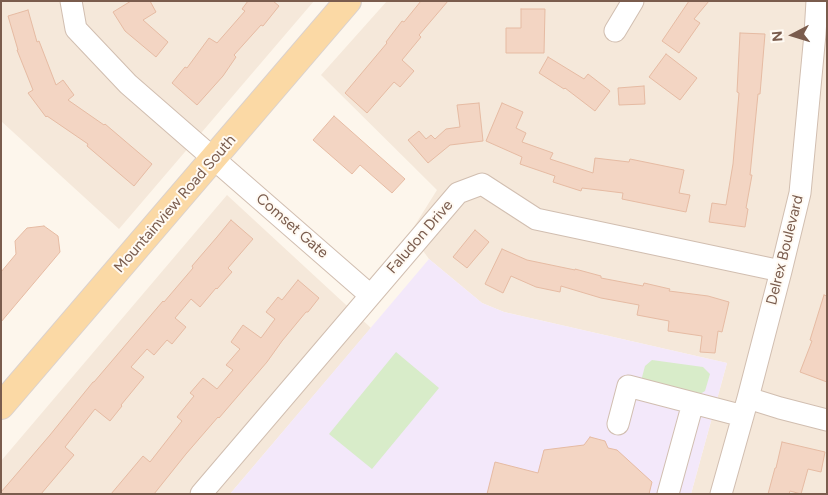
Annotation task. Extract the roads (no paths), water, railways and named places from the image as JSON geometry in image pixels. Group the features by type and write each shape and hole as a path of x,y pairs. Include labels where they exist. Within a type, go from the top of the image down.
{"main road":[{"name":"Mountainview Road South","path":"1,406 348,1"}],"street":[{"name":"Comset Gate","path":"71,1 76,29 128,84 370,295"},
{"path":"615,32 633,1"},
{"name":"Delrex Boulevard","path":"721,494 800,193 821,35 817,1"},
{"name":"Faludon Drive","path":"201,494 458,193 482,184 536,219 781,271"},
{"path":"618,424 628,386 693,403 780,408 827,420"},
{"path":"668,494 693,403"}]}
